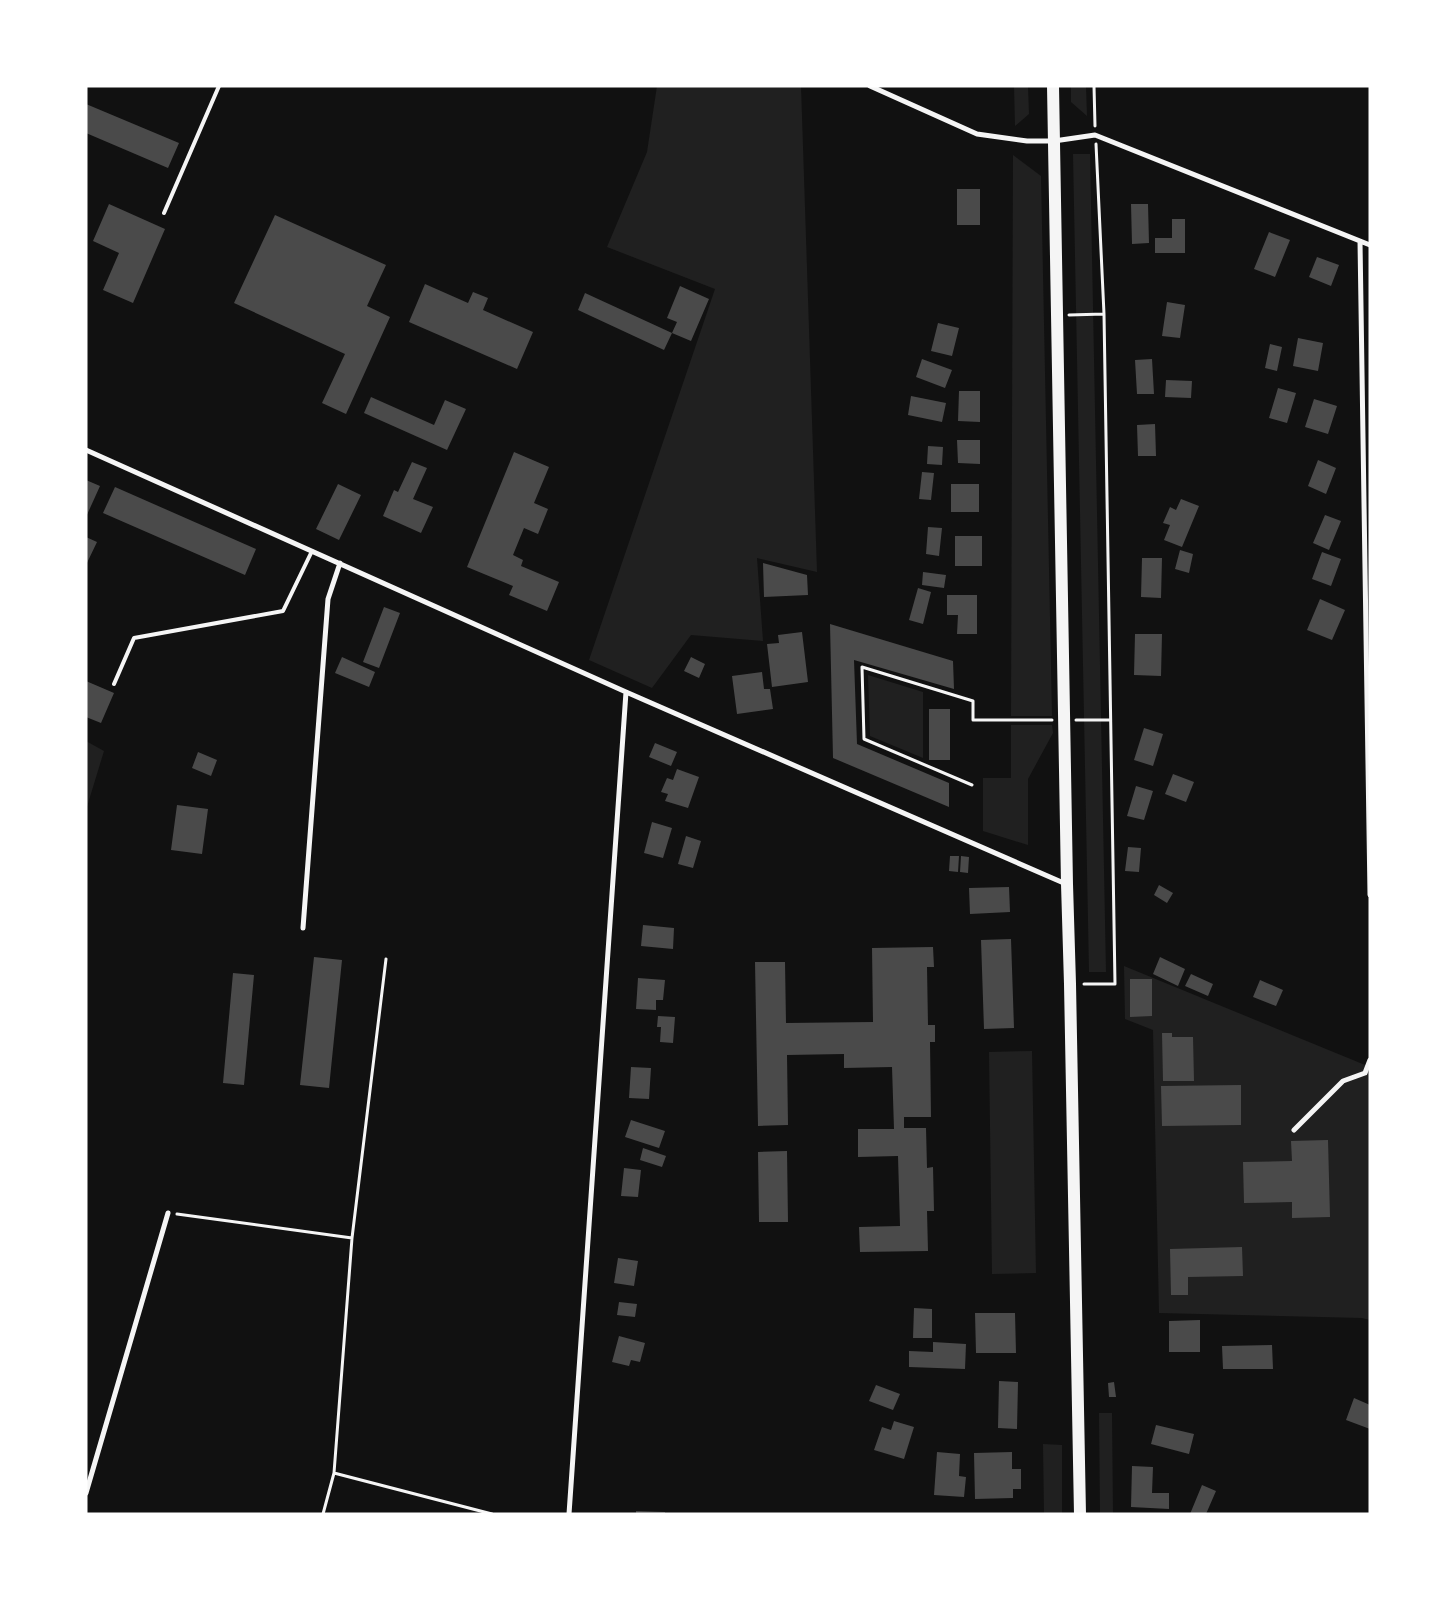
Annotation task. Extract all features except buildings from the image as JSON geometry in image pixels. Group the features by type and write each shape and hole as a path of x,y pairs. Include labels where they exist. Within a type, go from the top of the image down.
{"main road":[{"path":"1053,86 1080,1514"}],"street":[{"path":"870,86 977,134 1026,141 1054,141 1095,135 1370,245"},
{"path":"1360,241 1370,895"},
{"path":"86,450 626,692 1067,884"},
{"path":"303,928 328,598 340,563"},
{"path":"569,1514 626,692"},
{"path":"1294,1130 1343,1081 1364,1073 1370,1060"},
{"path":"86,1493 168,1213"}],"lane":[{"path":"164,214 219,86"},
{"path":"114,684 134,638 283,610 312,551"}],"path":[{"path":"1070,984 1115,984 1104,314 1094,86"},
{"path":"1057,315 1104,314"},
{"path":"972,785 864,739 862,668 973,701 973,720 1110,720"},
{"path":"323,1514 334,1473 352,1238 386,959"},
{"path":"168,1213 352,1238"},
{"path":"334,1473 492,1514"}],"shaded area":[{"path":"657,86 801,86 817,572 757,558 763,641 691,635 652,688 589,660 715,289 607,247 647,152"},
{"path":"1014,86 1028,86 1029,114 1015,126"},
{"path":"1071,86 1086,86 1087,116 1071,102"},
{"path":"1073,154 1090,154 1106,972 1089,972"},
{"path":"1013,155 1041,176 1052,716 1011,716"},
{"path":"868,675 923,692 923,758 870,736"},
{"path":"1011,725 1052,725 1053,733 1028,779 1028,845 983,831 983,778 1011,778"},
{"path":"86,741 104,751 86,810"},
{"path":"1124,966 1370,1067 1370,1320 1362,1318 1159,1313 1153,1030 1125,1019"},
{"path":"1032,1051 1036,1273 992,1274 989,1052"},
{"path":"1099,1413 1112,1413 1113,1514 1100,1514"},
{"path":"1043,1444 1062,1445 1062,1514 1044,1514"}]}
